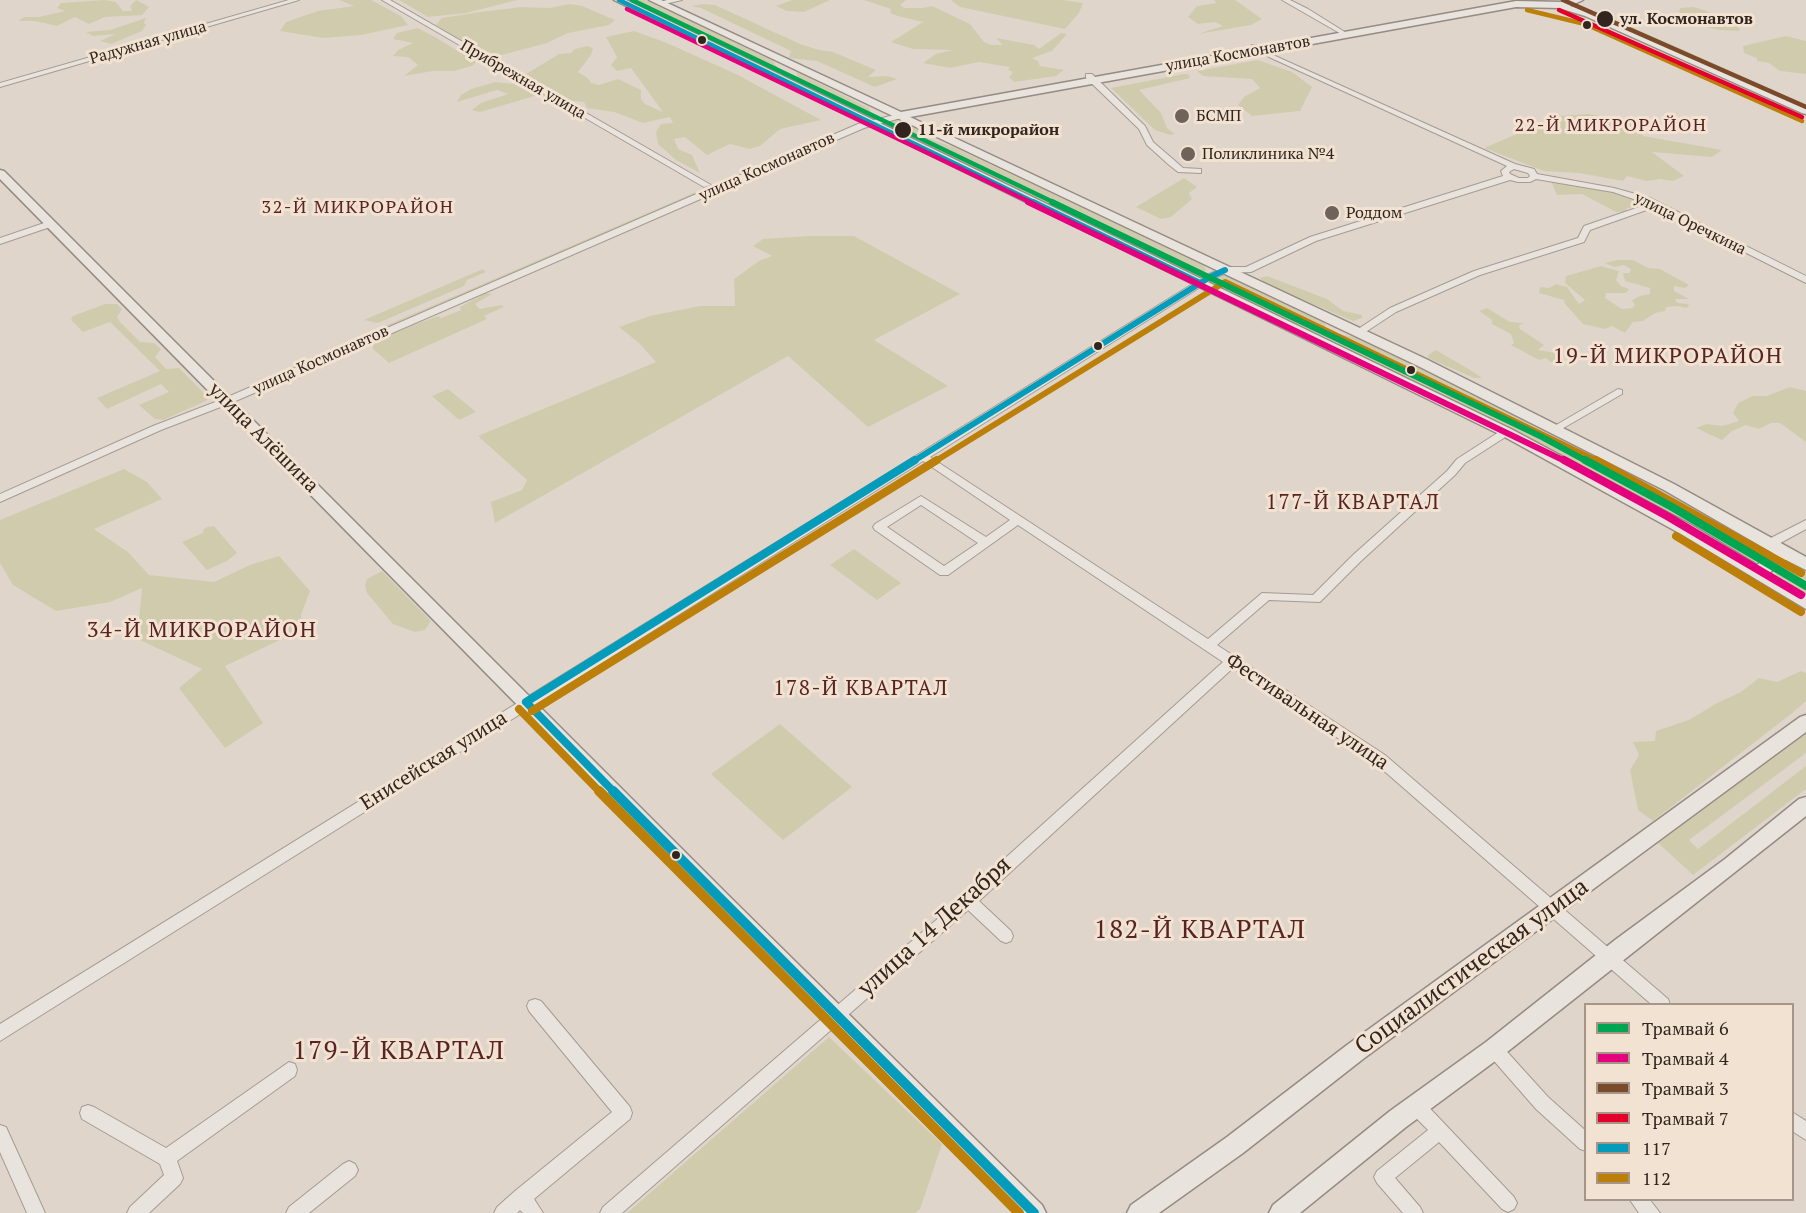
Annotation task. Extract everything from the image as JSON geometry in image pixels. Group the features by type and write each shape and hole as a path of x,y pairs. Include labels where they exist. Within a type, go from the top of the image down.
{"street":[{"name":"Радужная улица","path":"0,85 296,0"},
{"name":"Прибрежная улица","path":"385,0 707,185"},
{"path":"620,0 1506,432 1687,530 1806,603"},
{"path":"657,1 680,0"},
{"path":"1285,0 1342,32"},
{"name":"улица Космонавтов","path":"0,498 707,185 868,121 1506,0"},
{"path":"1529,0 1588,14 1806,111"},
{"path":"1578,0 1620,21 1806,103"},
{"name":"улица Космонавтов","path":"1342,32 1516,4 1568,4 1578,0"},
{"path":"657,1 1556,428 1669,487 1806,564"},
{"name":"улица Оречкина","path":"1257,48 1513,166 1527,169 1534,176 1614,190 1656,204 1806,280"},
{"path":"782,78 790,74 790,64"},
{"path":"1090,78 1142,128 1150,143 1180,170 1198,171"},
{"name":"улица Космонавтов","path":"370,334 797,150"},
{"path":"1510,177 1505,171 1513,166"},
{"name":"улица Алёшина","path":"0,173 722,902 1034,1213"},
{"name":"улица Оречкина","path":"1510,177 1527,180 1534,176"},
{"name":"Енисейская улица","path":"0,1033 526,702 1200,283 1225,270 1248,270 1314,239 1510,177"},
{"path":"1358,333 1393,310 1477,273 1581,240 1587,228 1656,204"},
{"path":"0,241 50,224"},
{"path":"1319,341 1342,325"},
{"path":"1556,428 1618,392"},
{"path":"1209,645 1266,596 1316,598 1451,473 1461,461 1506,432"},
{"name":"Фестивальная улица","path":"922,456 1380,759 1660,1003"},
{"path":"985,542 921,500 879,527 944,572 1019,519"},
{"path":"1769,544 1806,524"},
{"path":"1758,573 1785,552"},
{"name":"улица 14 Декабря","path":"609,1213 968,900 1232,661"},
{"name":"Социалистическая улица","path":"1139,1213 1235,1145 1355,1052 1806,722"},
{"path":"1281,1213 1416,1106 1494,1049 1806,806"},
{"path":"968,900 1006,936"},
{"path":"503,1213 624,1113 536,1006"},
{"path":"1494,1049 1542,1103 1584,1141"},
{"path":"167,1158 289,1070"},
{"path":"1416,1106 1508,1203"},
{"path":"88,1113 167,1158 174,1178 136,1213"},
{"path":"1794,1122 1806,1132"},
{"path":"1414,1213 1383,1177 1440,1131"},
{"path":"0,1133 36,1213"},
{"path":"295,1213 349,1170"},
{"path":"522,1197 534,1213"},
{"path":"1640,1201 1651,1213"}],"shaded area":[{"path":"105,0 116,2 123,11 132,11 130,6 136,0 149,7 142,15 105,17 89,24 75,17 57,26 35,21 18,21 24,17 39,17 65,11 57,8 61,3"},
{"path":"339,0 371,0 401,16 408,25 361,35 323,38 280,31 286,22 318,11 354,6"},
{"path":"399,0 517,0 466,13 428,17"},
{"path":"626,0 645,0 693,22 773,61 781,73 774,73"},
{"path":"792,0 830,0 804,12 787,11 776,6"},
{"path":"864,0 906,0 900,5 904,8 932,6 970,24 984,42 992,45 1003,45 996,38 1034,45 1039,49 1061,33 1067,34 1052,51 1032,58 1038,61 1040,66 1064,70 1056,76 1014,82 1009,77 1013,72 1008,70 1010,67 979,62 950,68 923,63 936,54 952,50 913,49 891,42 923,22 898,16 890,13 891,9"},
{"path":"951,0 1063,0 1083,3 1079,13 1065,29 960,7"},
{"path":"1214,0 1235,0 1262,19 1251,25 1198,34 1223,26 1215,22 1198,24 1188,17 1197,6 1216,3"},
{"path":"570,4 582,6 615,20 609,25 568,33 547,43 498,56 458,39 436,25 442,18 480,12 522,7 549,8"},
{"path":"715,5 800,44 833,52 876,70 868,77 887,76 897,79 875,87 817,61 789,58 791,51 701,8 691,6"},
{"path":"1693,7 1707,11 1720,19 1736,22 1740,31 1697,25 1679,12 1680,8"},
{"path":"146,18 144,23 146,25 142,31 111,44 100,41 116,34 93,36 86,32 110,30"},
{"path":"1618,21 1778,92 1770,94 1611,22"},
{"path":"418,28 476,62 472,66 454,71 433,71 404,76 418,65 408,57 393,56 398,50 413,43 393,39 397,33"},
{"path":"634,31 736,74 821,120 780,129 760,146 750,149 730,144 707,155 685,137 674,139 678,149 692,155 700,173 676,160 658,144 656,132 661,124 673,123 670,117 643,123 614,112 587,108 584,102 564,100 526,74 559,54 571,53 575,49 587,46 593,48 591,55 578,72 588,78 591,83 599,85 618,79 641,90 641,99 645,104 663,112 631,68 617,71 611,65 617,57 606,37"},
{"path":"1786,36 1806,41 1806,74 1780,71 1769,63 1757,61 1757,58 1744,53 1743,46"},
{"path":"1258,60 1292,72 1312,87 1300,111 1252,116 1238,105 1244,97 1260,88 1252,79 1203,76 1197,71"},
{"path":"797,72 869,108 871,112 861,115 797,82"},
{"path":"1188,74 1190,78 1139,90 1161,113 1167,128 1175,134 1170,135 1155,130 1111,88"},
{"path":"495,82 514,84 538,95 480,112 472,110 481,103 508,94 497,90 457,102 461,95 471,89"},
{"path":"1588,114 1634,121 1632,127 1643,136 1722,150 1712,157 1652,152 1684,176 1673,181 1660,179 1647,181 1627,176 1623,181 1579,173 1544,171 1484,148 1559,116"},
{"path":"895,119 921,131 928,138 953,147 1204,265 1206,270 1200,275 1192,274 874,122"},
{"path":"791,151 793,153 385,329 383,327"},
{"path":"1184,178 1197,187 1189,193 1192,199 1171,217 1161,219 1136,207"},
{"path":"1551,181 1617,193 1644,201 1645,206 1627,208 1626,212 1616,212 1582,194 1557,195"},
{"path":"854,236 960,294 874,340 948,386 868,427 788,356 495,523 491,502 522,490 527,480 478,436 656,362 639,343 619,327 650,316 700,306 735,306 734,279 759,261 772,256 753,246 763,239"},
{"path":"1633,260 1648,268 1660,269 1689,285 1685,288 1674,286 1674,291 1689,299 1675,299 1677,303 1689,304 1687,308 1666,307 1665,311 1655,313 1643,321 1633,322 1625,333 1612,326 1605,329 1583,324 1564,300 1539,293 1540,287 1549,288 1556,284 1567,287 1579,304 1585,300 1565,283 1566,276 1601,266 1619,271 1616,280 1621,286 1629,289 1626,293 1606,293 1605,298 1622,309 1632,308 1635,305 1632,300 1650,294 1650,288 1625,281 1623,273 1630,273 1631,269 1624,265 1614,267 1605,263"},
{"path":"483,269 486,272 467,280 464,286 378,323 364,320"},
{"path":"1224,276 1231,277 1322,319 1326,326 1319,331 1310,330 1216,286 1212,281"},
{"path":"1267,276 1327,299 1343,311 1362,315 1362,318 1353,321 1265,284 1260,278"},
{"path":"486,293 492,294 475,304 480,309 501,305 504,307 484,316 487,319 389,363 373,349 373,342 438,316 441,318 461,310 460,307"},
{"path":"105,304 117,304 122,309 117,317 120,322 140,342 154,343 161,349 155,357 166,369 179,368 209,398 163,420 155,419 139,405 169,392 161,384 107,409 97,398 160,371 110,322 83,332 71,320 73,316"},
{"path":"1487,308 1510,322 1523,323 1519,326 1520,329 1544,345 1538,350 1556,353 1561,359 1551,362 1546,358 1539,360 1511,345 1514,343 1511,334 1492,324 1492,320 1479,311"},
{"path":"1343,335 1355,337 1416,365 1639,477 1766,548 1765,557 1755,562 1747,559 1538,443 1339,344 1336,339"},
{"path":"1436,350 1482,378 1474,378 1428,358 1428,355"},
{"path":"1790,387 1806,391 1806,442 1780,423 1771,423 1759,429 1746,425 1732,431 1722,440 1696,428 1707,424 1722,426 1739,421 1733,413 1738,403 1753,396 1767,396"},
{"path":"448,389 476,412 459,420 432,396"},
{"path":"124,469 147,482 162,499 94,529 128,552 149,575 214,582 250,565 279,556 310,591 301,615 303,629 225,666 263,723 225,748 179,688 202,669 127,634 139,620 142,588 110,602 56,611 13,585 0,563 0,520"},
{"path":"214,526 237,553 227,561 207,570 182,542 203,533 207,527"},
{"path":"854,549 901,583 877,600 830,565"},
{"path":"1784,564 1795,564 1806,570 1806,594 1777,576 1774,571"},
{"path":"382,571 431,621 425,630 415,632 393,624 367,593 365,586 367,579"},
{"path":"1801,671 1806,673 1806,701 1791,714 1653,821 1638,810 1630,770 1639,755 1633,742 1655,741 1656,731 1689,720 1741,692 1759,678 1777,682"},
{"path":"780,724 852,787 783,840 711,774"},
{"path":"1806,727 1806,753 1689,840 1698,849 1806,766 1806,789 1693,875 1657,842"},
{"path":"829,1037 942,1144 920,1209 915,1213 627,1213"}],"tram line":[{"name":"6","path":"632,0 1542,437 1672,507 1806,586"},
{"name":"3","path":"1563,0 1806,107"},
{"name":"4","path":"627,9 1537,446 1667,516 1801,595"},
{"name":"7","path":"1559,10 1802,117"}],"transit line":[{"name":"117","path":"619,0 1200,283"},
{"name":"112","path":"1527,10 1585,24 1802,121"},
{"name":"117","path":"526,702 1210,277 1225,270"},
{"name":"112","path":"532,711 1225,282 1551,437 1664,496 1801,573"},
{"name":"112","path":"1676,536 1801,612"},
{"name":"117","path":"526,702 722,902 1034,1213"},
{"name":"112","path":"519,709 1019,1213"}],"place":[{"name":"ул. Космонавтов","path":"1605,19"},
{"name":"БСМП","path":"1182,116"},
{"name":"11-й микрорайон","path":"903,130"},
{"name":"Поликлиника №4","path":"1188,154"},
{"name":"Роддом","path":"1332,213"}],"district":[{"name":"22-Й МИКРОРАЙОН","path":"1611,126"},
{"name":"32-Й МИКРОРАЙОН","path":"358,208"},
{"name":"19-Й МИКРОРАЙОН","path":"1668,357"},
{"name":"177-Й КВАРТАЛ","path":"1353,503"},
{"name":"34-Й МИКРОРАЙОН","path":"202,631"},
{"name":"178-Й КВАРТАЛ","path":"861,689"},
{"name":"182-Й КВАРТАЛ","path":"1200,931"},
{"name":"179-Й КВАРТАЛ","path":"399,1052"}]}
